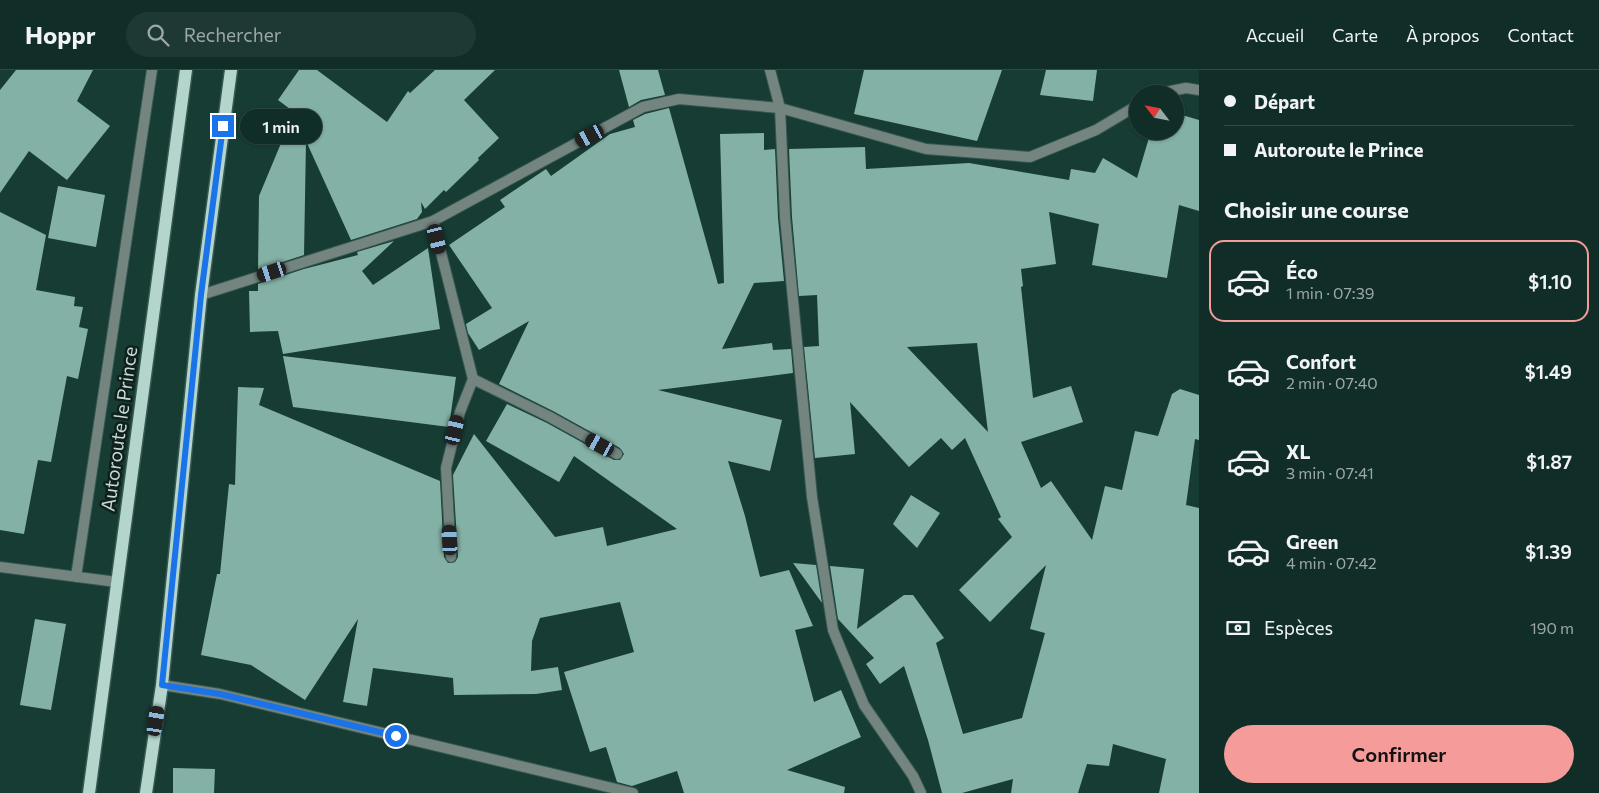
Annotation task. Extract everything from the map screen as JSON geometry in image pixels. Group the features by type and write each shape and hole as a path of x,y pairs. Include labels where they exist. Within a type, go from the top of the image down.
{"main road":[{"name":"Autoroute le Prince","path":"89,793 186,70"},
{"path":"146,793 162,685 201,295 231,70"}],"street":[{"path":"76,577 152,70"},
{"path":"770,70 780,108 786,218 812,497 833,630 864,705 913,776 921,793"},
{"path":"1184,88 1199,90"},
{"path":"201,295 433,221 643,107 679,99 780,108 926,149 1030,157 1096,130 1129,110"},
{"path":"433,221 473,379 460,412 446,468 451,558"},
{"path":"473,379 550,417 617,454"},
{"path":"0,567 117,582"},
{"path":"162,685 220,694 633,793"}],"building":[{"path":"16,70 93,70 77,101 110,126 67,180 29,151 0,193 0,90"},
{"path":"299,70 317,70 387,122 408,91 410,93 435,70 495,70 464,100 499,138 446,192 444,190 425,209 421,202 422,212 417,219 351,240 306,141 304,255 258,270 259,196 294,112 278,100"},
{"path":"619,70 658,70 665,95 641,100 629,107"},
{"path":"864,70 1002,70 977,141 854,114"},
{"path":"1046,70 1097,70 1093,101 1040,95"},
{"path":"669,108 718,284 724,283 720,134 764,133 764,150 775,149 778,218 784,281 754,283 722,349 772,343 773,350 791,349 793,373 658,390 782,420 770,471 728,461 745,516 760,577 789,570 813,626 795,630 814,702 841,690 861,737 787,770 845,787 844,793 684,793 677,771 632,786 617,782 606,747 590,752 564,672 634,652 620,602 540,618 532,641 531,671 558,667 562,690 536,694 454,695 453,678 373,668 367,706 343,702 358,619 305,700 251,665 201,655 217,574 220,574 229,484 235,485 238,387 264,388 259,405 440,481 444,557 448,563 455,562 458,557 453,475 474,434 555,537 603,527 607,546 677,529 574,456 559,482 486,441 507,404 547,423 614,460 620,460 624,454 620,448 499,384 529,321 479,350 468,333 466,324 492,308 449,245 505,207 500,200 546,169 551,176 610,134 635,127 633,120 645,114"},
{"path":"1184,116 1199,120 1199,211 1179,205 1167,278 1092,265 1099,224 1049,212 1056,264 1021,269 1023,286 1021,287 1033,398 1071,386 1083,422 1021,442 1041,488 1051,481 1092,540 1105,486 1122,490 1135,431 1158,436 1172,394 1180,389 1199,395 1199,440 1195,439 1186,505 1199,508 1199,793 1159,793 1166,759 1113,744 1109,766 1087,764 1078,793 1011,793 1013,779 962,793 942,793 928,740 904,666 880,684 866,664 874,658 838,619 830,566 864,569 857,629 904,595 913,595 944,638 936,643 963,734 1022,718 1045,633 1030,629 1046,565 990,622 959,590 1012,537 998,519 1001,517 965,438 952,450 941,438 909,467 850,402 855,454 815,458 804,347 819,346 817,295 799,296 792,217 789,149 865,147 866,169 969,163 1069,180 1071,169 1095,173 1103,158 1137,178 1148,140 1184,140","holes":["977,343 988,432 907,347"]},
{"path":"58,186 105,195 96,247 48,238"},
{"path":"0,212 46,235 36,290 75,297 74,306 83,307 79,327 88,329 78,379 67,376 51,462 38,460 24,534 0,530"},
{"path":"394,241 362,271 373,285 428,248 440,329 283,354 278,331 250,332 249,291 258,291 258,284 304,269 358,255 357,252"},
{"path":"283,356 456,377 449,427 293,407"},
{"path":"911,495 940,513 917,548 893,524"},
{"path":"793,563 816,565 822,603"},
{"path":"35,619 66,624 51,710 20,705"},
{"path":"173,768 215,769 214,793 173,793"}],"route":[{"path":"223,126 201,295 162,685 220,694 396,736"}]}
